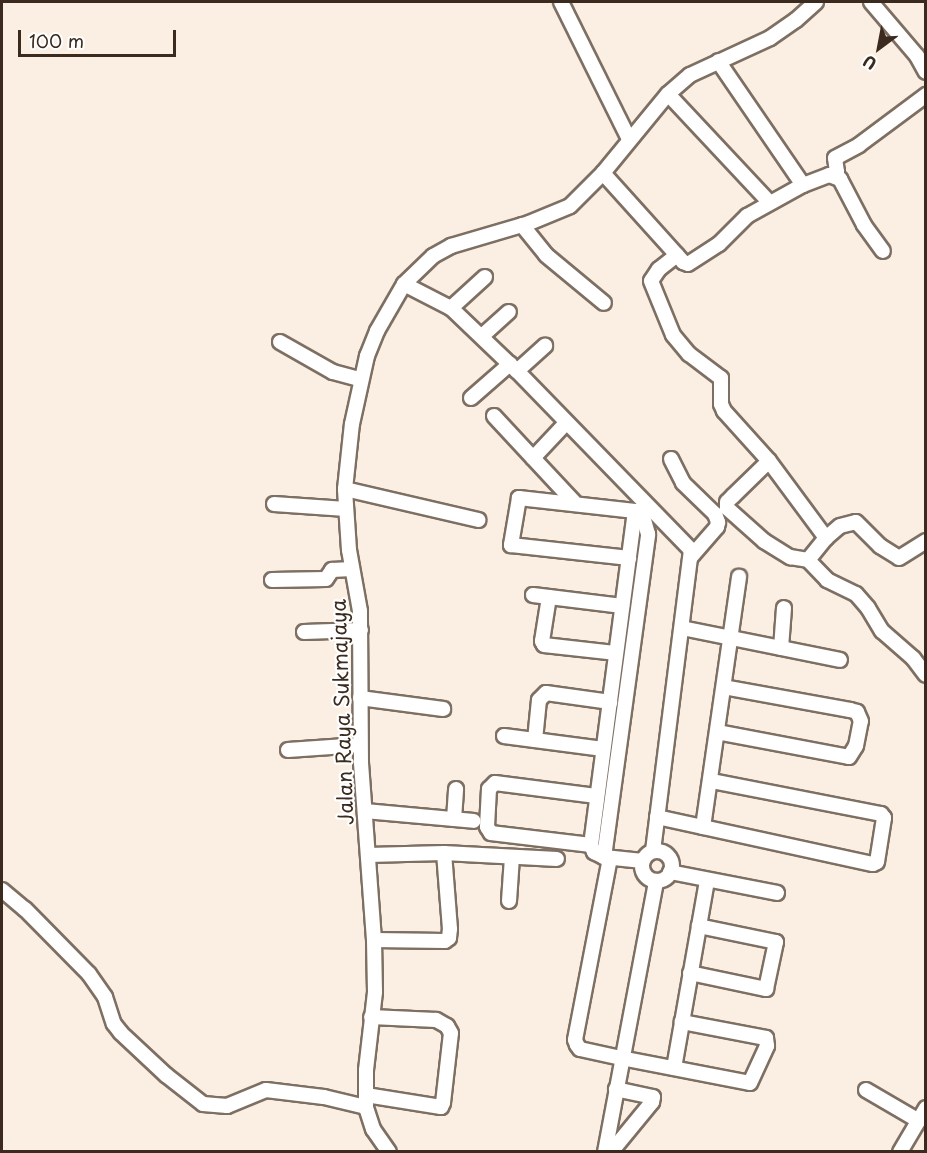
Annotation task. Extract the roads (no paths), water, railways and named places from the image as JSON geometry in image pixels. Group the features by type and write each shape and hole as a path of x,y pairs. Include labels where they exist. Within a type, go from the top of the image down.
{"street":[{"path":"561,2 630,139"},
{"name":"Jalan Raya Sukmajaya","path":"389,1152 373,1130 366,1101 371,1017 375,992 374,940 360,745 361,630 352,569 345,489 352,424 360,379 377,331 404,284 434,256 452,246 522,225 570,206 603,173 668,94 690,75 770,38 796,20 816,2"},
{"path":"872,2 926,72"},
{"path":"718,61 803,185"},
{"path":"668,94 769,202"},
{"path":"603,173 677,255 688,264 719,244 747,216 769,202 803,185 834,176 837,172 835,158 859,145 926,95"},
{"path":"834,176 844,183 856,212 883,251"},
{"path":"522,225 546,255 604,303"},
{"path":"677,255 659,269 651,281 673,335 689,354 721,378 721,404 724,411 769,461 826,538"},
{"path":"452,308 485,277"},
{"path":"404,284 452,308 482,336 686,545 692,557"},
{"path":"482,336 509,312"},
{"path":"280,342 333,372 360,379"},
{"path":"471,398 545,346"},
{"path":"494,416 574,502"},
{"path":"533,458 566,423"},
{"path":"635,510 591,845 594,852 607,858 648,856 662,851 669,856 672,864 670,872 664,879 656,881 645,875 648,856 657,817 692,557 717,527 718,522 715,514 683,483 671,459"},
{"path":"769,461 727,502 727,508 764,541 790,556 808,560 827,580 856,594 882,631 913,658 926,675"},
{"path":"345,489 478,520"},
{"path":"628,558 511,544 519,498 635,510 643,517 648,534 607,858 575,1040 580,1049 750,1083 767,1046 766,1038 682,1022"},
{"path":"274,504 346,509"},
{"path":"808,560 826,538 840,526 856,522 887,552 899,558 926,541"},
{"path":"272,580 326,579 332,570 352,569"},
{"path":"703,827 739,577"},
{"path":"533,595 622,606"},
{"path":"549,597 542,641 544,645 615,653"},
{"path":"780,648 784,608"},
{"path":"682,628 840,660"},
{"path":"304,632 361,630"},
{"path":"717,732 849,757 856,746 861,721 857,712 850,710 724,687"},
{"path":"535,740 539,700 546,693 610,702"},
{"path":"360,698 443,709"},
{"path":"504,736 603,749"},
{"path":"288,750 360,745"},
{"path":"657,817 873,864 877,862 884,818 875,811 711,781"},
{"path":"591,845 487,831 489,789 495,783 596,796"},
{"path":"454,819 456,789"},
{"path":"365,812 474,821"},
{"path":"368,855 444,853 556,860"},
{"path":"374,940 446,941 449,938 444,853"},
{"path":"509,901 512,857"},
{"path":"670,872 706,881 777,893"},
{"path":"605,1152 656,881"},
{"path":"675,1068 706,881"},
{"path":"2,890 25,909 89,974 105,997 114,1024 121,1033 196,1100 216,1107 226,1106 266,1089 324,1097 441,1107 451,1034 442,1022 371,1017"},
{"path":"690,973 766,989 776,942 699,926"},
{"path":"611,1152 652,1102 653,1097 616,1089"},
{"path":"866,1090 919,1121"},
{"path":"900,1152 926,1108"}]}
